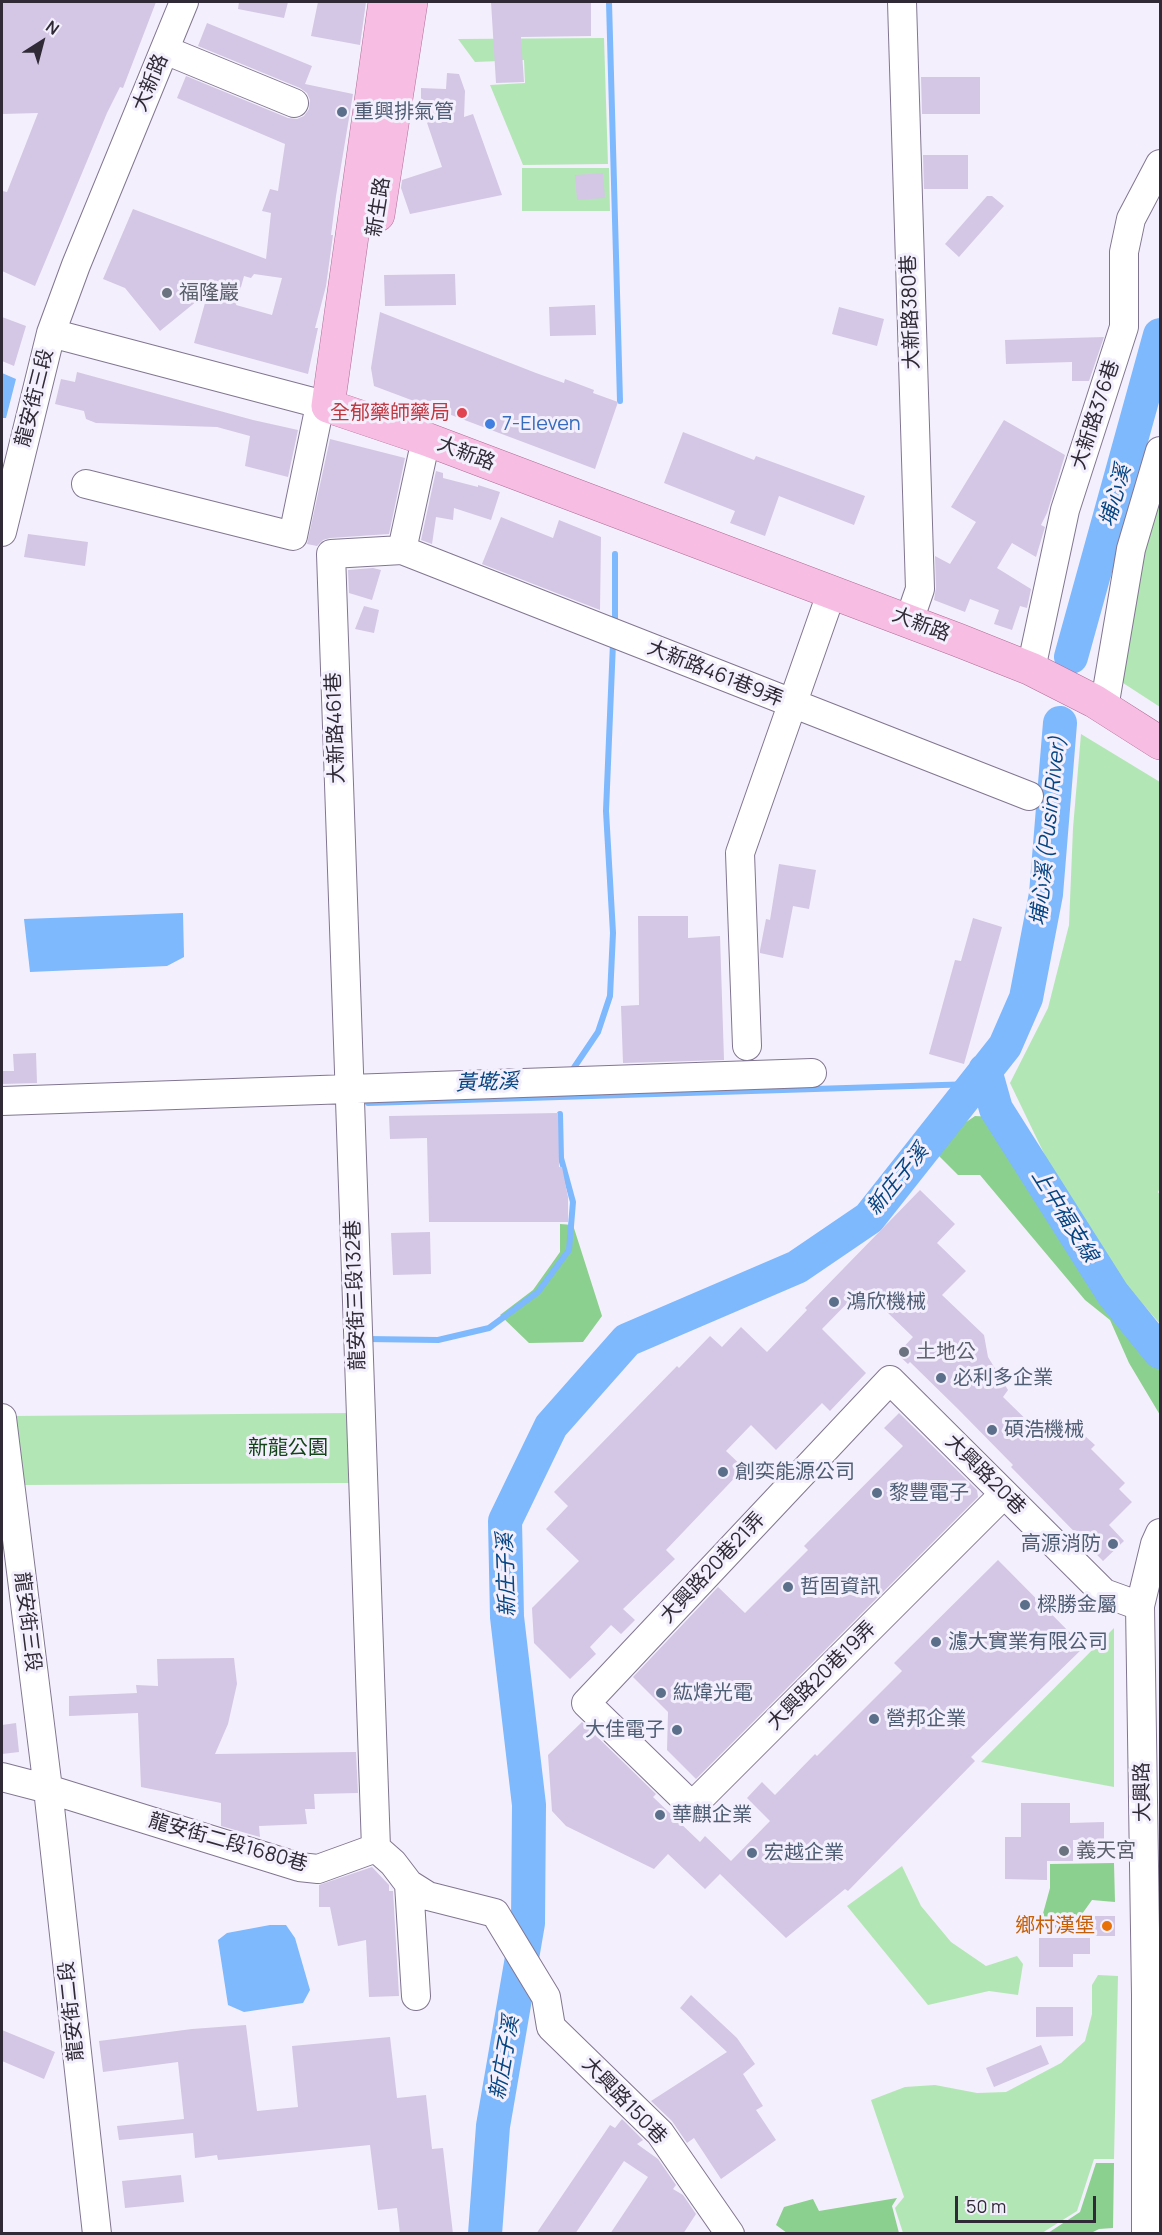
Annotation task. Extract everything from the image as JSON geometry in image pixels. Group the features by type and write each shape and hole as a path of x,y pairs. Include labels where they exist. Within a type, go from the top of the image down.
{"main road":[{"name":"新生路","path":"332,408 385,2"},
{"name":"新生路","path":"332,408 411,2"},
{"name":"大新路","path":"332,408 426,439 832,591 1035,671 1161,742"}],"street":[{"name":"大新路","path":"184,2 76,265 51,333 332,408"},
{"name":"大新路380巷","path":"902,2 920,589 909,621"},
{"path":"165,50 294,104"},
{"name":"大新路376巷","path":"1035,671 1065,510 1124,327 1124,252 1131,219 1161,164"},
{"name":"龍安街三段","path":"2,532 51,333"},
{"path":"87,484 293,536 332,408"},
{"path":"402,550 426,439"},
{"path":"1099,705 1131,549 1161,451"},
{"name":"大新路461巷9弄","path":"402,550 1029,796"},
{"name":"大新路461巷","path":"348,1088 331,554 402,550"},
{"path":"747,1046 740,853 832,591"},
{"path":"2,1101 812,1073"},
{"name":"龍安街三段132巷","path":"348,1088 376,1848"},
{"name":"大興路20巷","path":"890,1380 1104,1593 1140,1606"},
{"name":"大興路20巷21弄","path":"639,1754 586,1702 890,1380"},
{"name":"龍安街三段","path":"2,1418 48,1789"},
{"name":"大興路20巷19弄","path":"639,1754 692,1806 1004,1494"},
{"name":"大興路","path":"1151,2215 1153,1995 1140,1606 1159,1542"},
{"name":"龍安街二段1680巷","path":"2,1777 48,1789 298,1867 318,1869 376,1848"},
{"name":"龍安街二段","path":"48,1789 97,2234"},
{"path":"376,1848 393,1863 409,1884 416,1996"},
{"name":"大興路150巷","path":"409,1884 428,1896 495,1913 546,1997 551,2027 660,2133 730,2234"}],"green space":[{"path":"604,38 608,164 523,165 490,85 525,83 524,60 475,62 458,39"},
{"path":"522,168 609,168 610,211 522,211"},
{"path":"1160,490 1160,707 1120,681 1145,542"},
{"path":"1081,734 1160,782 1160,1188 1158,1192 1160,1195 1160,1324 1110,1266 1052,1170 1010,1083 1048,1008 1069,925 1073,828"},
{"path":"975,1116 994,1117 1039,1197 1092,1275 1160,1363 1160,1415 1129,1363 1110,1320 1085,1300 980,1175 958,1175 939,1156 953,1131"},
{"path":"560,1224 573,1225 602,1316 583,1342 529,1343 500,1315 533,1290 560,1252"},
{"name":"新龍公園","path":"349,1413 349,1483 24,1485 14,1416"},
{"path":"1114,1628 1114,1787 981,1762"},
{"path":"1114,1863 1115,1902 1092,1900 1072,1928 1039,1928 1050,1888 1050,1864"},
{"path":"902,1866 921,1906 951,1942 986,1966 1017,1956 1023,1964 1018,1995 989,1991 928,2005 847,1906"},
{"path":"1098,1975 1118,1976 1114,2159 1094,2159 1077,2211 1042,2233 903,2233 895,2208 904,2197 871,2100 905,2087 935,2085 977,2093 1006,2092 1061,2063 1085,2041 1092,2014 1092,1985"},
{"path":"1096,2163 1114,2163 1113,2228 1099,2229 1091,2233 1048,2233 1080,2212"},
{"path":"897,2198 892,2206 899,2233 787,2233 776,2225 784,2207 813,2199 819,2211"}],"water":[{"path":"2,373 16,379 6,418 2,418"},
{"path":"183,913 184,957 167,966 30,972 24,919"},
{"path":"270,1925 286,1925 295,1938 310,1990 303,2003 244,2012 228,2005 218,1940 227,1933"}],"building":[{"path":"2,2 156,2 123,88 120,87 107,113 35,286 2,271 2,191 7,192 38,113 2,114"},
{"path":"239,2 288,2 284,18 238,9"},
{"path":"318,2 366,2 360,45 311,36"},
{"path":"491,2 591,2 591,36 521,37 524,82 496,83"},
{"path":"207,23 312,66 305,84 353,94 336,196 326,286 315,328 318,328 308,374 194,343 208,292 160,331 125,288 103,279 133,209 266,259 271,213 262,211 270,189 278,191 285,144 177,98 186,76 288,118 297,119 304,116 309,109 310,100 307,93 300,88 198,46","holes":["254,274 282,278 272,315 236,305 244,276 251,278"]},
{"path":"447,73 459,74 465,91 464,117 473,114 502,195 410,214 401,188 402,180 442,167 421,105 421,88 446,89"},
{"path":"921,77 980,77 980,114 922,114"},
{"path":"923,155 968,155 968,189 924,189"},
{"path":"603,173 605,198 577,200 575,175"},
{"path":"987,196 992,196 1004,206 959,257 945,244"},
{"path":"455,274 456,305 385,306 384,275"},
{"path":"595,305 596,335 550,336 549,307"},
{"path":"839,307 884,319 877,346 832,334"},
{"path":"380,312 536,373 564,383 565,379 618,402 595,469 374,386 371,368"},
{"path":"2,317 26,326 14,366 2,361"},
{"path":"1104,337 1089,381 1072,381 1072,362 1006,364 1005,340"},
{"path":"77,372 298,430 288,477 245,466 250,436 217,427 96,423 86,419 84,411 55,404 61,379 75,382"},
{"path":"1004,420 1065,455 1041,525 1045,527 1036,557 1012,543 997,568 1031,589 1027,608 1020,606 1012,630 994,624 999,610 970,599 965,612 934,600 935,556 950,564 976,522 951,507"},
{"path":"683,432 754,460 756,456 865,496 854,525 779,496 765,536 730,523 735,511 664,483"},
{"path":"330,439 405,458 389,534 330,538 323,540 317,546 307,544"},
{"path":"436,471 443,473 443,478 500,492 491,520 454,508 453,520 436,517 432,544 421,540"},
{"path":"501,517 553,538 559,520 601,537 600,610 482,564"},
{"path":"28,534 88,542 85,566 24,557"},
{"path":"373,568 381,570 372,600 349,593 348,570"},
{"path":"364,606 379,610 374,633 355,629"},
{"path":"779,864 816,870 809,909 793,906 783,958 760,953 766,919 770,920"},
{"path":"638,916 688,916 688,938 720,936 724,1060 623,1063 621,1006 639,1005"},
{"path":"973,918 1002,927 964,1064 929,1054 955,960 961,961"},
{"path":"36,1053 37,1083 2,1084 2,1071 14,1071 13,1054"},
{"path":"558,1113 559,1167 562,1167 568,1197 568,1222 429,1222 427,1138 390,1139 389,1116"},
{"path":"920,1190 955,1224 937,1243 966,1271 942,1295 984,1335 988,1357 1008,1390 1003,1397 1042,1435 1051,1426 1073,1425 1095,1445 1091,1449 1125,1483 1119,1489 1132,1502 1109,1525 1124,1541 1103,1561 958,1409 910,1362 908,1364 897,1354 913,1337 862,1288 822,1329 866,1373 830,1411 822,1403 776,1450 751,1425 726,1451 744,1468 666,1550 675,1559 623,1609 635,1620 621,1634 611,1625 590,1647 596,1654 570,1679 534,1643 532,1608 579,1561 546,1529 568,1506 554,1492 677,1366 679,1368 710,1336 722,1347 741,1327 767,1352 807,1310 805,1308"},
{"path":"430,1232 431,1274 393,1275 391,1233"},
{"path":"899,1413 977,1490 978,1497 696,1779 667,1750 668,1712 633,1677 718,1587 745,1613 808,1550 804,1546 903,1446 884,1428"},
{"path":"998,1560 1084,1647 971,1757 975,1761 848,1891 845,1889 786,1938 720,1874 705,1889 668,1854 654,1869 566,1826 552,1811 548,1755 582,1722 656,1794 653,1797 700,1842 705,1836 731,1861 770,1821 747,1798 762,1782 775,1795 815,1754 817,1756 902,1671 894,1663"},
{"path":"234,1658 237,1684 228,1724 215,1754 356,1752 358,1793 314,1794 315,1809 305,1809 307,1824 259,1826 260,1837 221,1826 221,1803 141,1787 138,1713 69,1716 69,1696 137,1693 136,1685 158,1686 157,1659"},
{"path":"16,1723 19,1752 2,1754 2,1725"},
{"path":"1021,1803 1070,1803 1070,1823 1104,1822 1104,1840 1073,1840 1073,1861 1047,1861 1047,1880 1005,1879 1005,1837 1021,1837"},
{"path":"372,1867 389,1885 389,1891 393,1891 399,1996 369,1997 366,1940 338,1946 330,1907 319,1907 319,1885"},
{"path":"1092,1916 1115,1916 1115,1936 1091,1936"},
{"path":"1039,1938 1090,1938 1090,1954 1073,1954 1073,1967 1039,1967"},
{"path":"691,1995 737,2038 755,2064 743,2074 763,2106 756,2110 776,2140 721,2179 694,2138 687,2143 672,2121 651,2101 727,2052 680,2008"},
{"path":"1036,2007 1073,2007 1073,2036 1036,2037"},
{"path":"246,2025 257,2111 298,2107 292,2046 390,2037 397,2098 426,2095 432,2149 443,2148 453,2234 400,2234 397,2208 378,2210 370,2145 218,2160 217,2155 195,2158 193,2133 119,2140 117,2126 184,2119 178,2062 103,2072 99,2041 192,2029"},
{"path":"2,2030 55,2052 44,2079 2,2061"},
{"path":"1041,2045 1049,2064 994,2087 986,2068"},
{"path":"622,2119 643,2140 637,2144 658,2159 676,2185 673,2189 683,2195 696,2214 683,2234 610,2234 648,2177 624,2161 575,2234 536,2234 610,2125 615,2128"},
{"path":"181,2175 184,2202 125,2208 122,2181"}],"waterway":[{"path":"609,2 620,401"},
{"name":"埔心溪","path":"1071,657 1160,335"},
{"path":"615,554 615,626"},
{"path":"571,1072 598,1032 610,996 613,933 606,811 613,643"},
{"name":"新庄子溪","path":"485,2234 493,2126 528,1923 529,1805 507,1617 505,1521 551,1426 627,1340 797,1267 869,1218 1005,1046 1026,998 1046,894 1060,723"},
{"name":"上中福支線","path":"985,1070 996,1109 1113,1294 1160,1352"},
{"name":"黃墘溪","path":"368,1103 974,1084"},
{"path":"367,1339 438,1340 489,1328 538,1292 569,1250 573,1202 561,1158 560,1114"}],"place":[{"name":"重興排氣管","path":"342,112"},
{"name":"福隆巖","path":"167,293"},
{"name":"全郁藥師藥局","path":"462,413"},
{"name":"7-Eleven","path":"490,424"},
{"name":"鴻欣機械","path":"834,1302"},
{"name":"土地公","path":"904,1352"},
{"name":"必利多企業","path":"941,1378"},
{"name":"碩浩機械","path":"992,1430"},
{"name":"創奕能源公司","path":"723,1472"},
{"name":"黎豐電子","path":"877,1493"},
{"name":"高源消防","path":"1113,1544"},
{"name":"哲固資訊","path":"788,1587"},
{"name":"樑勝金屬","path":"1025,1605"},
{"name":"濾大實業有限公司","path":"936,1642"},
{"name":"紘煒光電","path":"661,1693"},
{"name":"營邦企業","path":"874,1719"},
{"name":"大佳電子","path":"677,1730"},
{"name":"華麒企業","path":"660,1815"},
{"name":"義天宮","path":"1064,1851"},
{"name":"宏越企業","path":"752,1853"},
{"name":"鄉村漢堡","path":"1107,1926"}],"water label":[{"name":"埔心溪 (Pusin River)","path":"1049,831"}]}
